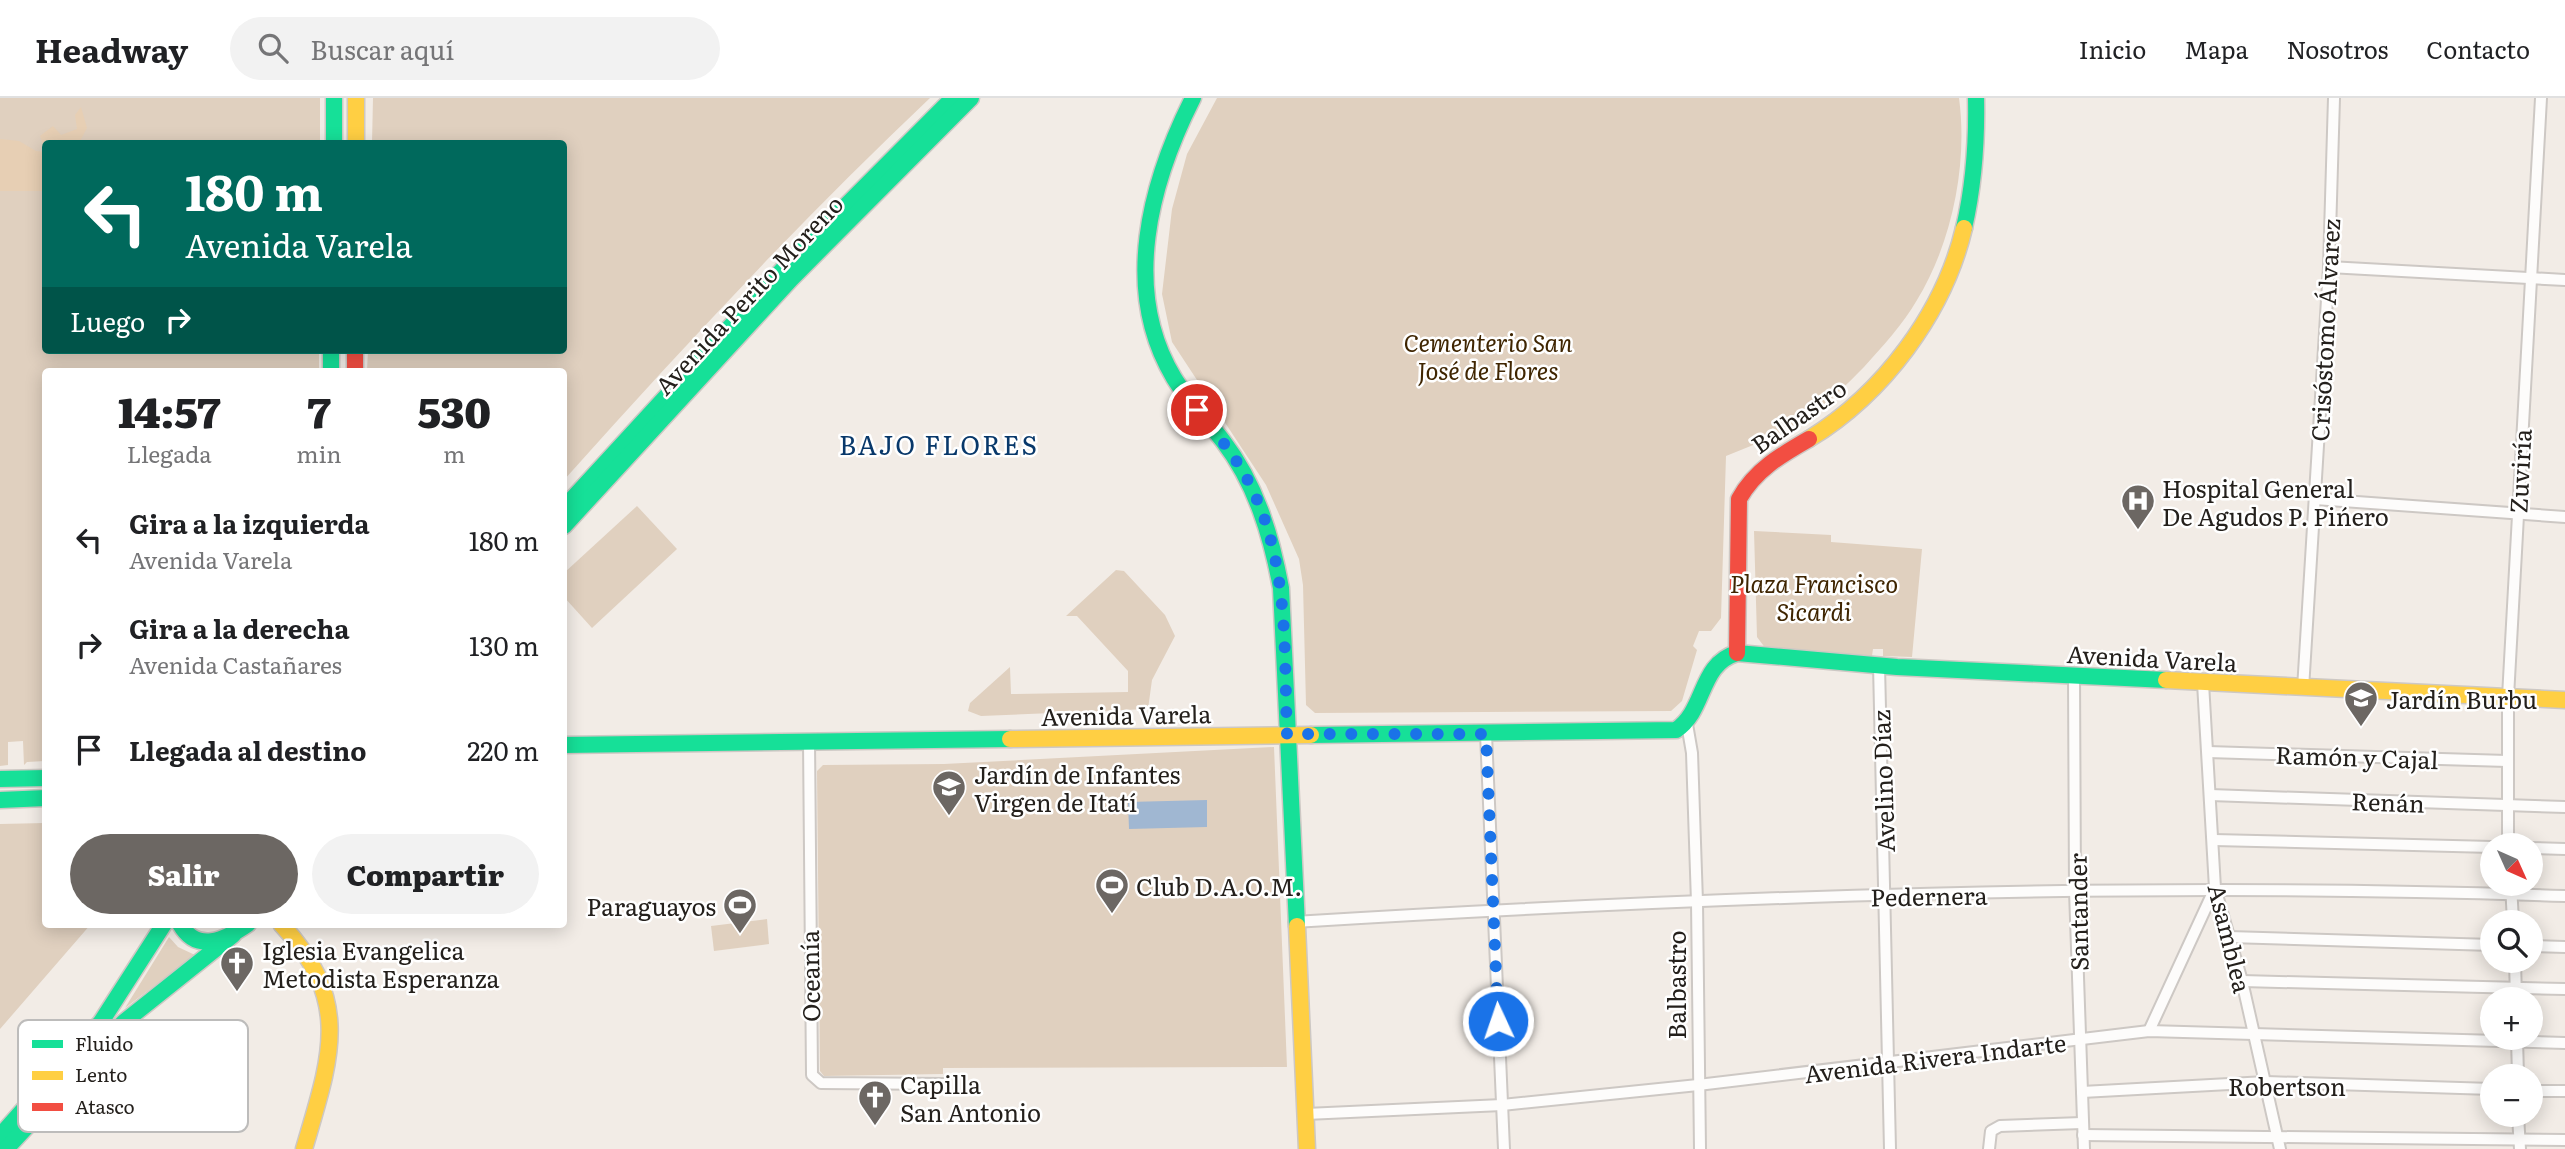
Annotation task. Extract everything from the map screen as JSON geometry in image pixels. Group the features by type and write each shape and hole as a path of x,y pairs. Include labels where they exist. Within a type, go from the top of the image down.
{"main road":[{"path":"334,98 334,140"},
{"path":"356,98 356,140"},
{"name":"Avenida Perito Moreno","path":"567,505 785,267 953,98"},
{"name":"Avenida Perito Moreno","path":"567,523 791,279 971,98"},
{"path":"1193,98 1174,139 1155,202 1147,245 1146,298 1149,320 1168,367 1183,394 1235,458 1254,493 1269,532 1281,589 1294,922 1307,1149"},
{"name":"Balbastro","path":"1737,653 1739,499 1746,483 1758,470 1804,444 1860,401 1907,348 1927,318 1952,265 1967,221 1978,151 1976,98"},
{"path":"1687,724 1697,709 1715,664 1727,655 1737,653"},
{"name":"Avenida Varela","path":"1737,653 1879,665 2565,701"},
{"name":"Avenida Varela","path":"567,745 1287,734 1486,734 1676,730 1687,724"},
{"path":"0,779 42,778"},
{"path":"0,800 42,798"},
{"path":"102,1020 161,928"},
{"path":"182,928 187,936 198,942 213,943 233,935"},
{"path":"127,1020 243,928"},
{"path":"285,928 317,967 326,989 331,1024 327,1065 303,1149"},
{"path":"0,1136 18,1116"},
{"path":"6,1149 22,1132"}],"street":[{"name":"Crisóstomo Álvarez","path":"2303,688 2329,267 2334,98"},
{"name":"Zuviría","path":"2508,833 2508,697 2516,514 2541,98"},
{"path":"2329,267 2565,280"},
{"path":"2315,499 2565,517"},
{"name":"Avelino Díaz","path":"1879,665 1891,1149"},
{"name":"Santander","path":"2074,675 2075,891 2084,1149"},
{"name":"Asamblea","path":"2203,682 2215,888 2242,981 2280,1149"},
{"name":"Balbastro","path":"1687,724 1692,753 1697,902 1700,1149"},
{"path":"1486,734 1504,1149"},
{"name":"Oceanía","path":"808,741 811,1076 821,1083 944,1084"},
{"name":"Ramón y Cajal","path":"2208,752 2507,761"},
{"name":"Renán","path":"2210,795 2565,807"},
{"path":"2214,840 2480,847"},
{"path":"2543,848 2565,849"},
{"path":"2149,1031 2215,888"},
{"name":"Pedernera","path":"1294,922 1493,909 1886,896 2215,888 2480,889"},
{"name":"Pedernera","path":"2543,893 2565,896"},
{"path":"2229,937 2480,945"},
{"path":"2543,946 2565,947"},
{"path":"2242,981 2480,991"},
{"path":"2543,991 2565,989"},
{"name":"Avenida Rivera Indarte","path":"1306,1114 1502,1105 1698,1085 2149,1031 2480,1038"},
{"name":"Avenida Rivera Indarte","path":"2543,1041 2565,1043"},
{"name":"Robertson","path":"2082,1092 2266,1082 2480,1089"},
{"path":"2543,1091 2565,1091"},
{"path":"1989,1149 1992,1131 2000,1126 2082,1123"},
{"path":"2518,1127 2519,1145"},
{"path":"2084,1135 2277,1137 2519,1145 2565,1140"}],"green space":[{"path":"0,98 320,98 320,140 42,140 42,354 319,354 319,368 42,368 42,761 27,762 24,765 23,741 8,742 8,765 0,766"},
{"path":"373,98 930,98 743,285 567,477 567,368 367,368 368,354 567,354 567,140 372,140"},
{"name":"Cementerio San José de Flores","path":"1217,98 1959,98 1961,149 1954,202 1940,254 1911,309 1864,367 1823,406 1788,428 1726,456 1721,618 1711,631 1699,631 1693,646 1697,650 1682,701 1671,711 1315,713 1306,705 1303,585 1299,559 1266,485 1172,342 1162,294 1172,209 1187,154"},
{"path":"637,506 677,549 592,628 567,600 567,570"},
{"name":"Plaza Francisco Sicardi","path":"1754,531 1831,535 1831,542 1922,549 1912,657 1883,656 1883,649 1873,649 1872,656 1766,649 1757,637"},
{"path":"1116,570 1124,571 1165,615 1175,636 1152,680 1148,709 981,716 968,711 970,703 1010,667 1011,694 1128,692 1128,671 1077,616 1066,616"},
{"name":"Club D.A.O.M.","path":"1274,747 1287,1067 943,1068 943,1074 824,1076 820,1071 817,771 823,765 944,764"},
{"path":"42,823 42,928 88,928 0,1029 0,824"},
{"name":"Paraguayos","path":"767,919 769,944 714,951 711,926"},
{"path":"169,937 178,947 195,955 125,1008"}],"shaded area":[{"path":"81,107 87,128 81,140 42,141 40,136 53,126 61,135 77,129 75,115"},
{"path":"0,139 19,141 42,152 42,191 0,191"}],"water":[{"path":"1207,800 1207,827 1129,829 1128,802"}],"traffic: fast":[{"path":"334,98 334,140"},
{"path":"567,505 785,267 953,98"},
{"path":"567,523 791,279 971,98"},
{"path":"1193,98 1164,165 1154,201 1145,273 1149,309 1158,344 1174,378 1235,457 1245,475 1261,511 1272,549 1281,588 1297,926"},
{"path":"1964,228 1974,163 1976,98"},
{"path":"331,354 331,368"},
{"path":"1311,735 1676,730 1693,711 1716,667 1737,653 1897,667 2166,680"},
{"path":"567,745 1010,739"},
{"path":"0,779 42,778"},
{"path":"0,800 42,798"},
{"path":"102,1020 161,928"},
{"path":"183,928 195,939 203,941 221,939 241,928"},
{"path":"127,1020 233,935"},
{"path":"0,1136 18,1116"},
{"path":"6,1149 22,1132"}],"traffic: slow":[{"path":"356,98 356,140"},
{"path":"1809,439 1862,399 1907,348 1942,290 1955,260 1964,228"},
{"path":"2166,680 2565,700"},
{"path":"1010,739 1311,735"},
{"path":"1297,926 1307,1149"},
{"path":"284,928 304,952 319,979 327,1005 330,1031 322,1086 304,1149"}],"traffic: jam":[{"path":"355,354 355,368"},
{"path":"1737,653 1739,499 1761,471 1809,439"}],"place":[{"name":"Hospital General De Agudos P. Pińero","path":"2138,531"},
{"name":"Jardín Burbu","path":"2361,728"},
{"name":"Jardín de Infantes Virgen de Itatí","path":"949,817"},
{"name":"Club D.A.O.M.","path":"1112,915"},
{"name":"Paraguayos","path":"740,935"},
{"name":"Iglesia Evangelica Metodista Esperanza","path":"237,993"},
{"name":"Capilla San Antonio","path":"875,1127"}],"district":[{"name":"BAJO FLORES","path":"939,443"}],"route":[{"path":"1197,410 1235,458 1254,493 1269,532 1281,589 1287,734 1486,734 1498,1021"}]}
